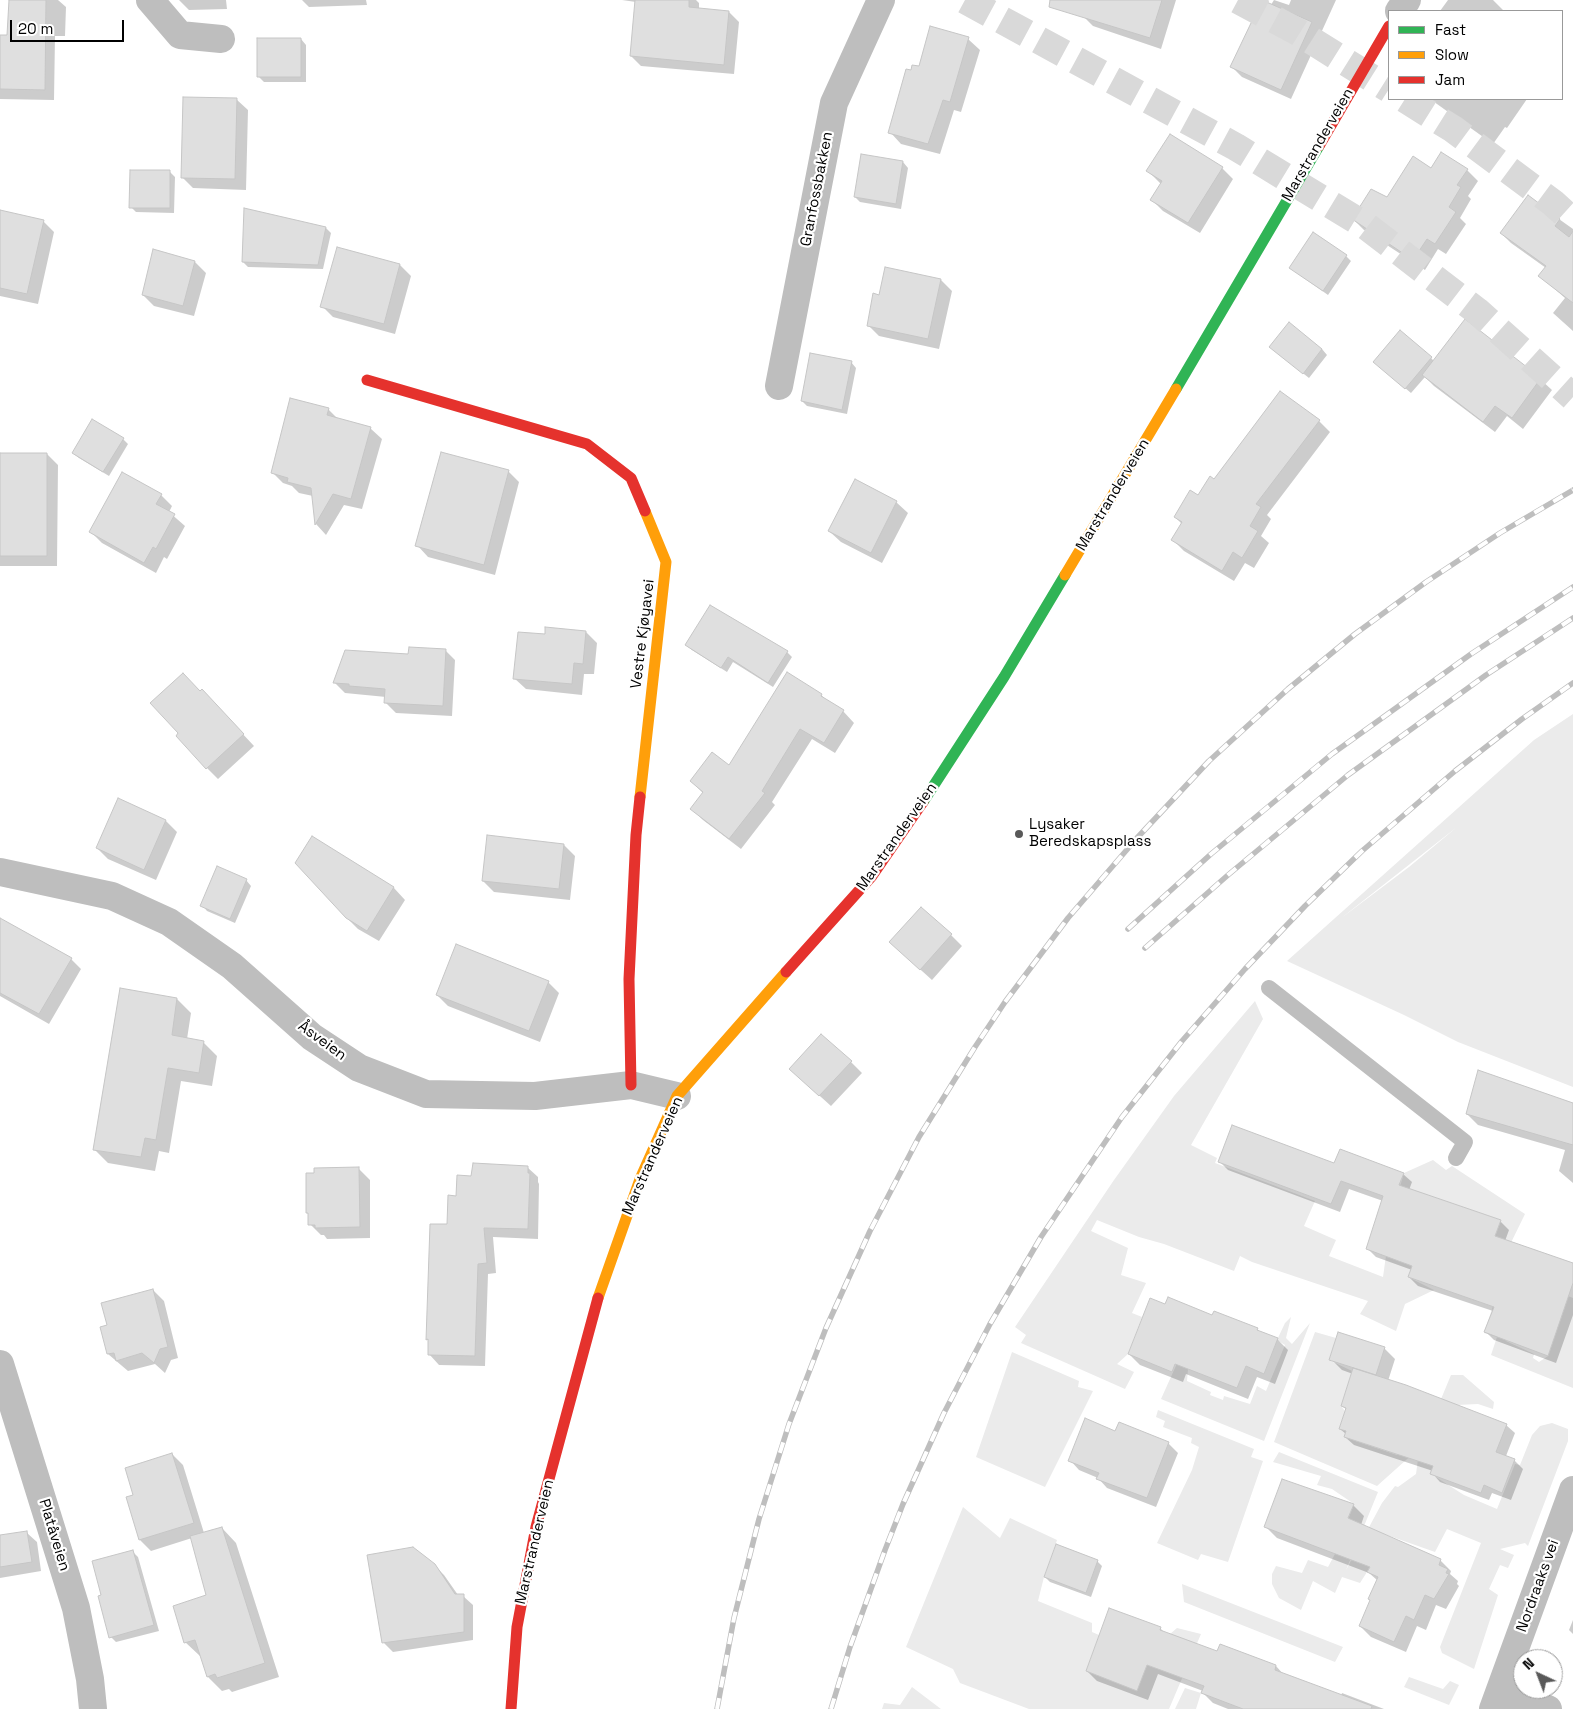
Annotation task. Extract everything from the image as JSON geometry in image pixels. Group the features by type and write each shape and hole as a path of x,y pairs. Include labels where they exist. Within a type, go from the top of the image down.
{"street":[{"path":"150,0 180,35 221,39"},
{"name":"Granfossbakken","path":"779,386 834,103 881,0"},
{"name":"Marstranderveien","path":"511,1709 517,1626 536,1527 601,1288 640,1179 677,1096 872,876 934,786 1004,677 1156,423 1388,28"},
{"name":"Vestre Kjøyavei","path":"367,380 586,444 631,478 666,562 636,835 629,979 631,1084"},
{"name":"Åsveien","path":"0,872 112,896 169,922 232,966 312,1037 360,1068 426,1094 535,1096 631,1084 677,1096"},
{"name":"Platåveien","path":"0,1364 76,1608 90,1679 93,1709"},
{"name":"Nordraaks vei","path":"1497,1700 1573,1490"},
{"path":"1497,1700 1548,1709"}],"lane":[{"path":"1269,988 1465,1142 1456,1158"}],"shaded area":[{"path":"1573,714 1573,1087 1458,1042 1287,961 1534,740","holes":["1457,827 1409,867 1340,919"]},
{"path":"1255,1001 1263,1019 1191,1145 1217,1158 1215,1163 1315,1201 1304,1226 1336,1240 1329,1256 1383,1277 1392,1213 1404,1173 1433,1160 1446,1170 1452,1166 1525,1214 1482,1302 1473,1300 1501,1220 1435,1198 1408,1277 1434,1290 1405,1304 1396,1331 1360,1314 1368,1301 1252,1262 1240,1256 1234,1271 1097,1220 1091,1231 1128,1248 1121,1275 1146,1283 1132,1313 1142,1317 1128,1354 1117,1364 1134,1372 1125,1389 1021,1343 1026,1335 1015,1327 1114,1180 1174,1096"},
{"path":"1568,1296 1573,1298 1573,1388 1491,1355 1497,1337 1484,1333 1496,1297 1507,1328 1506,1341 1534,1354 1533,1358 1539,1362 1548,1356"},
{"path":"1291,1317 1286,1338 1292,1344 1310,1323 1264,1441 1161,1399 1179,1359 1193,1358 1188,1369 1187,1381 1211,1392 1210,1395 1223,1400 1224,1396 1250,1404 1257,1386 1266,1391 1285,1345 1277,1340 1285,1323"},
{"path":"1315,1332 1336,1338 1329,1360 1352,1371 1341,1406 1345,1411 1339,1429 1346,1431 1344,1437 1397,1455 1409,1430 1415,1452 1377,1486 1274,1442"},
{"path":"1012,1352 1079,1381 1078,1387 1093,1391 1045,1487 976,1457"},
{"path":"1451,1375 1463,1375 1494,1402 1493,1409 1478,1404 1457,1405 1431,1474 1464,1495 1497,1509 1515,1464 1520,1465 1532,1435 1540,1426 1552,1423 1568,1429 1568,1441 1528,1546 1525,1543 1500,1549 1514,1555 1508,1568 1500,1565 1489,1589 1498,1595 1474,1669 1442,1653 1440,1647 1481,1543 1447,1529 1435,1552 1384,1534 1360,1583 1342,1577 1335,1593 1313,1581 1301,1610 1279,1598 1272,1584 1272,1574 1276,1566 1302,1573 1308,1560 1328,1567 1335,1554 1354,1504 1332,1489 1317,1485 1321,1476 1273,1462 1279,1452 1378,1492 1346,1570 1382,1503 1395,1486 1398,1487 1416,1474 1419,1452"},
{"path":"1158,1410 1254,1449 1251,1457 1263,1461 1228,1562 1201,1554 1198,1560 1157,1543 1192,1470 1199,1447 1191,1443 1192,1438 1163,1427 1165,1421 1156,1417"},
{"path":"963,1507 1000,1538 1010,1518 1057,1540 1038,1601 1092,1623 1092,1632 1099,1635 1086,1671 1137,1690 1147,1665 1157,1668 1170,1634 1177,1628 1201,1634 1169,1709 1029,1709 960,1683 953,1669 906,1647"},
{"path":"1182,1584 1343,1647 1335,1662 1184,1602"},
{"path":"1409,1677 1443,1689 1450,1681 1459,1685 1449,1705 1404,1687"},
{"path":"912,1687 941,1709 882,1709 884,1703 900,1705"},
{"path":"1185,1688 1201,1693 1196,1709 1175,1709"}],"building":[{"path":"9,0 46,0 45,90 0,89 0,35 7,35"},
{"path":"635,0 689,0 689,7 729,11 724,65 630,56"},
{"path":"1050,0 1162,0 1150,38 1049,7"},
{"path":"1262,0 1312,22 1281,90 1230,67"},
{"path":"930,26 969,37 950,102 943,100 928,144 888,133 906,69 911,70 912,65 919,66"},
{"path":"257,38 301,38 301,77 257,77"},
{"path":"183,97 237,98 235,179 181,178"},
{"path":"1170,134 1223,167 1188,223 1150,200 1162,181 1146,171"},
{"path":"1441,152 1468,169 1457,185 1461,187 1449,207 1456,212 1435,244 1427,239 1413,260 1352,219 1371,189 1387,197 1413,156 1431,168"},
{"path":"861,154 903,161 896,204 854,197"},
{"path":"130,170 170,170 170,208 129,208"},
{"path":"1528,195 1560,219 1555,226 1569,237 1573,231 1573,303 1538,276 1546,266 1500,233"},
{"path":"244,208 326,227 318,265 242,262"},
{"path":"0,210 44,220 27,294 0,288"},
{"path":"1313,232 1347,255 1323,291 1289,268"},
{"path":"337,247 400,264 384,324 320,307"},
{"path":"153,249 195,261 183,306 142,295"},
{"path":"885,267 941,279 928,339 867,326 873,293 879,295"},
{"path":"1465,319 1541,378 1512,418 1495,406 1483,422 1422,375"},
{"path":"1289,322 1322,349 1303,374 1269,347"},
{"path":"1400,330 1432,357 1405,389 1373,362"},
{"path":"810,353 852,361 842,410 801,401"},
{"path":"1280,391 1320,420 1256,504 1261,507 1250,526 1258,531 1242,558 1233,552 1222,571 1171,540 1182,522 1174,517 1190,490 1198,495 1210,476 1214,479"},
{"path":"290,398 329,408 327,415 371,427 351,499 333,494 315,525 311,488 287,482 288,478 271,473"},
{"path":"92,419 124,438 103,472 72,453"},
{"path":"441,452 509,470 484,565 415,546"},
{"path":"0,453 47,453 47,556 0,556"},
{"path":"122,472 162,494 156,504 175,514 156,549 153,547 144,563 89,532"},
{"path":"855,479 897,501 871,553 828,531"},
{"path":"710,605 788,651 768,683 728,657 721,668 685,645"},
{"path":"545,627 586,631 583,664 574,663 572,684 513,679 518,632 545,634"},
{"path":"409,647 446,649 443,706 384,703 385,689 333,683 345,650 408,654"},
{"path":"787,672 844,710 824,743 800,729 762,791 765,793 729,839 690,809 703,792 690,781 712,752 729,765"},
{"path":"183,673 200,691 202,689 244,734 206,769 176,736 178,733 150,703"},
{"path":"118,798 166,820 144,870 96,848"},
{"path":"487,835 564,844 559,889 482,881"},
{"path":"312,836 394,887 367,931 346,918 295,863"},
{"path":"217,866 247,879 230,919 200,906"},
{"path":"921,907 952,934 920,970 889,942"},
{"path":"0,918 72,958 39,1014 0,993"},
{"path":"456,944 549,981 529,1031 436,995"},
{"path":"120,988 177,998 172,1035 204,1041 199,1073 168,1068 156,1140 145,1138 141,1157 93,1150"},
{"path":"821,1034 852,1061 819,1096 789,1069"},
{"path":"1478,1070 1573,1103 1573,1145 1466,1114"},
{"path":"1232,1125 1334,1163 1340,1149 1404,1173 1399,1185 1501,1220 1495,1236 1573,1263 1573,1283 1548,1356 1484,1332 1494,1307 1408,1277 1412,1266 1366,1249 1383,1196 1341,1181 1331,1204 1218,1162"},
{"path":"473,1163 528,1166 528,1173 530,1173 528,1229 484,1228 487,1263 478,1264 475,1356 428,1355 428,1339 426,1340 430,1224 447,1224 448,1195 456,1196 457,1175 471,1176"},
{"path":"359,1167 360,1227 315,1228 315,1225 308,1225 308,1213 306,1213 306,1173 314,1173 314,1168"},
{"path":"153,1289 168,1347 160,1349 154,1363 142,1353 116,1361 114,1353 107,1354 100,1327 107,1325 101,1303"},
{"path":"1168,1297 1212,1315 1214,1311 1278,1338 1264,1374 1246,1366 1237,1388 1175,1364 1172,1372 1128,1354 1150,1298 1165,1304"},
{"path":"1338,1332 1385,1347 1376,1375 1329,1360"},
{"path":"1353,1368 1406,1385 1507,1424 1496,1452 1515,1459 1502,1493 1484,1485 1481,1493 1430,1474 1433,1466 1344,1437 1346,1431 1339,1429 1346,1408 1341,1406"},
{"path":"1085,1418 1115,1431 1119,1422 1169,1442 1147,1498 1096,1479 1099,1473 1068,1461"},
{"path":"172,1453 194,1523 139,1540 126,1497 133,1495 125,1468"},
{"path":"1282,1479 1354,1504 1348,1518 1441,1559 1439,1565 1448,1569 1446,1573 1449,1574 1434,1599 1425,1595 1414,1620 1406,1616 1394,1642 1359,1626 1378,1577 1367,1572 1370,1567 1264,1527"},
{"path":"222,1527 265,1663 217,1678 215,1674 207,1677 195,1640 184,1643 173,1606 206,1595 190,1536"},
{"path":"27,1531 32,1562 0,1567 0,1535"},
{"path":"1056,1544 1098,1560 1086,1593 1044,1577"},
{"path":"413,1547 435,1564 455,1594 464,1594 464,1632 382,1643 367,1555"},
{"path":"133,1550 154,1625 109,1638 98,1596 101,1595 92,1561"},
{"path":"1109,1608 1161,1627 1160,1630 1217,1651 1220,1644 1276,1665 1275,1670 1372,1706 1371,1709 1243,1709 1201,1693 1204,1686 1147,1665 1137,1691 1086,1671"}],"tunnel":[{"path":"965,0 1236,147 1366,226 1477,311 1573,397"},
{"path":"1238,0 1298,32 1388,88"},
{"path":"1407,100 1453,129 1553,203 1573,221"}],"railway":[{"path":"717,1709 734,1618 759,1519 789,1424 826,1328 870,1231 919,1137 1005,1002 1068,918 1137,838 1209,761 1288,689 1355,634 1426,582 1500,533 1573,490"},
{"path":"1128,929 1211,854 1332,754 1471,654 1573,587"},
{"path":"1145,948 1228,875 1348,775 1486,675 1573,618"},
{"path":"831,1709 850,1647 885,1550 903,1504 944,1413 990,1324 1041,1237 1122,1117 1182,1041 1245,969 1305,906 1362,851 1455,771 1522,719 1573,683"}],"traffic: fast":[{"path":"1176,389 1319,146"},
{"path":"923,802 1004,677 1065,575"}],"traffic: slow":[{"path":"1065,575 1176,389"},
{"path":"640,797 666,562 645,511"},
{"path":"598,1298 640,1179 677,1096 786,972"}],"traffic: jam":[{"path":"1319,146 1388,28"},
{"path":"367,380 587,444 631,478 645,511"},
{"path":"631,1085 629,979 636,835 640,797"},
{"path":"786,972 872,876 923,802"},
{"path":"511,1709 517,1627 536,1527 598,1298"}],"place":[{"name":"Lysaker Beredskapsplass","path":"1019,834"}]}
